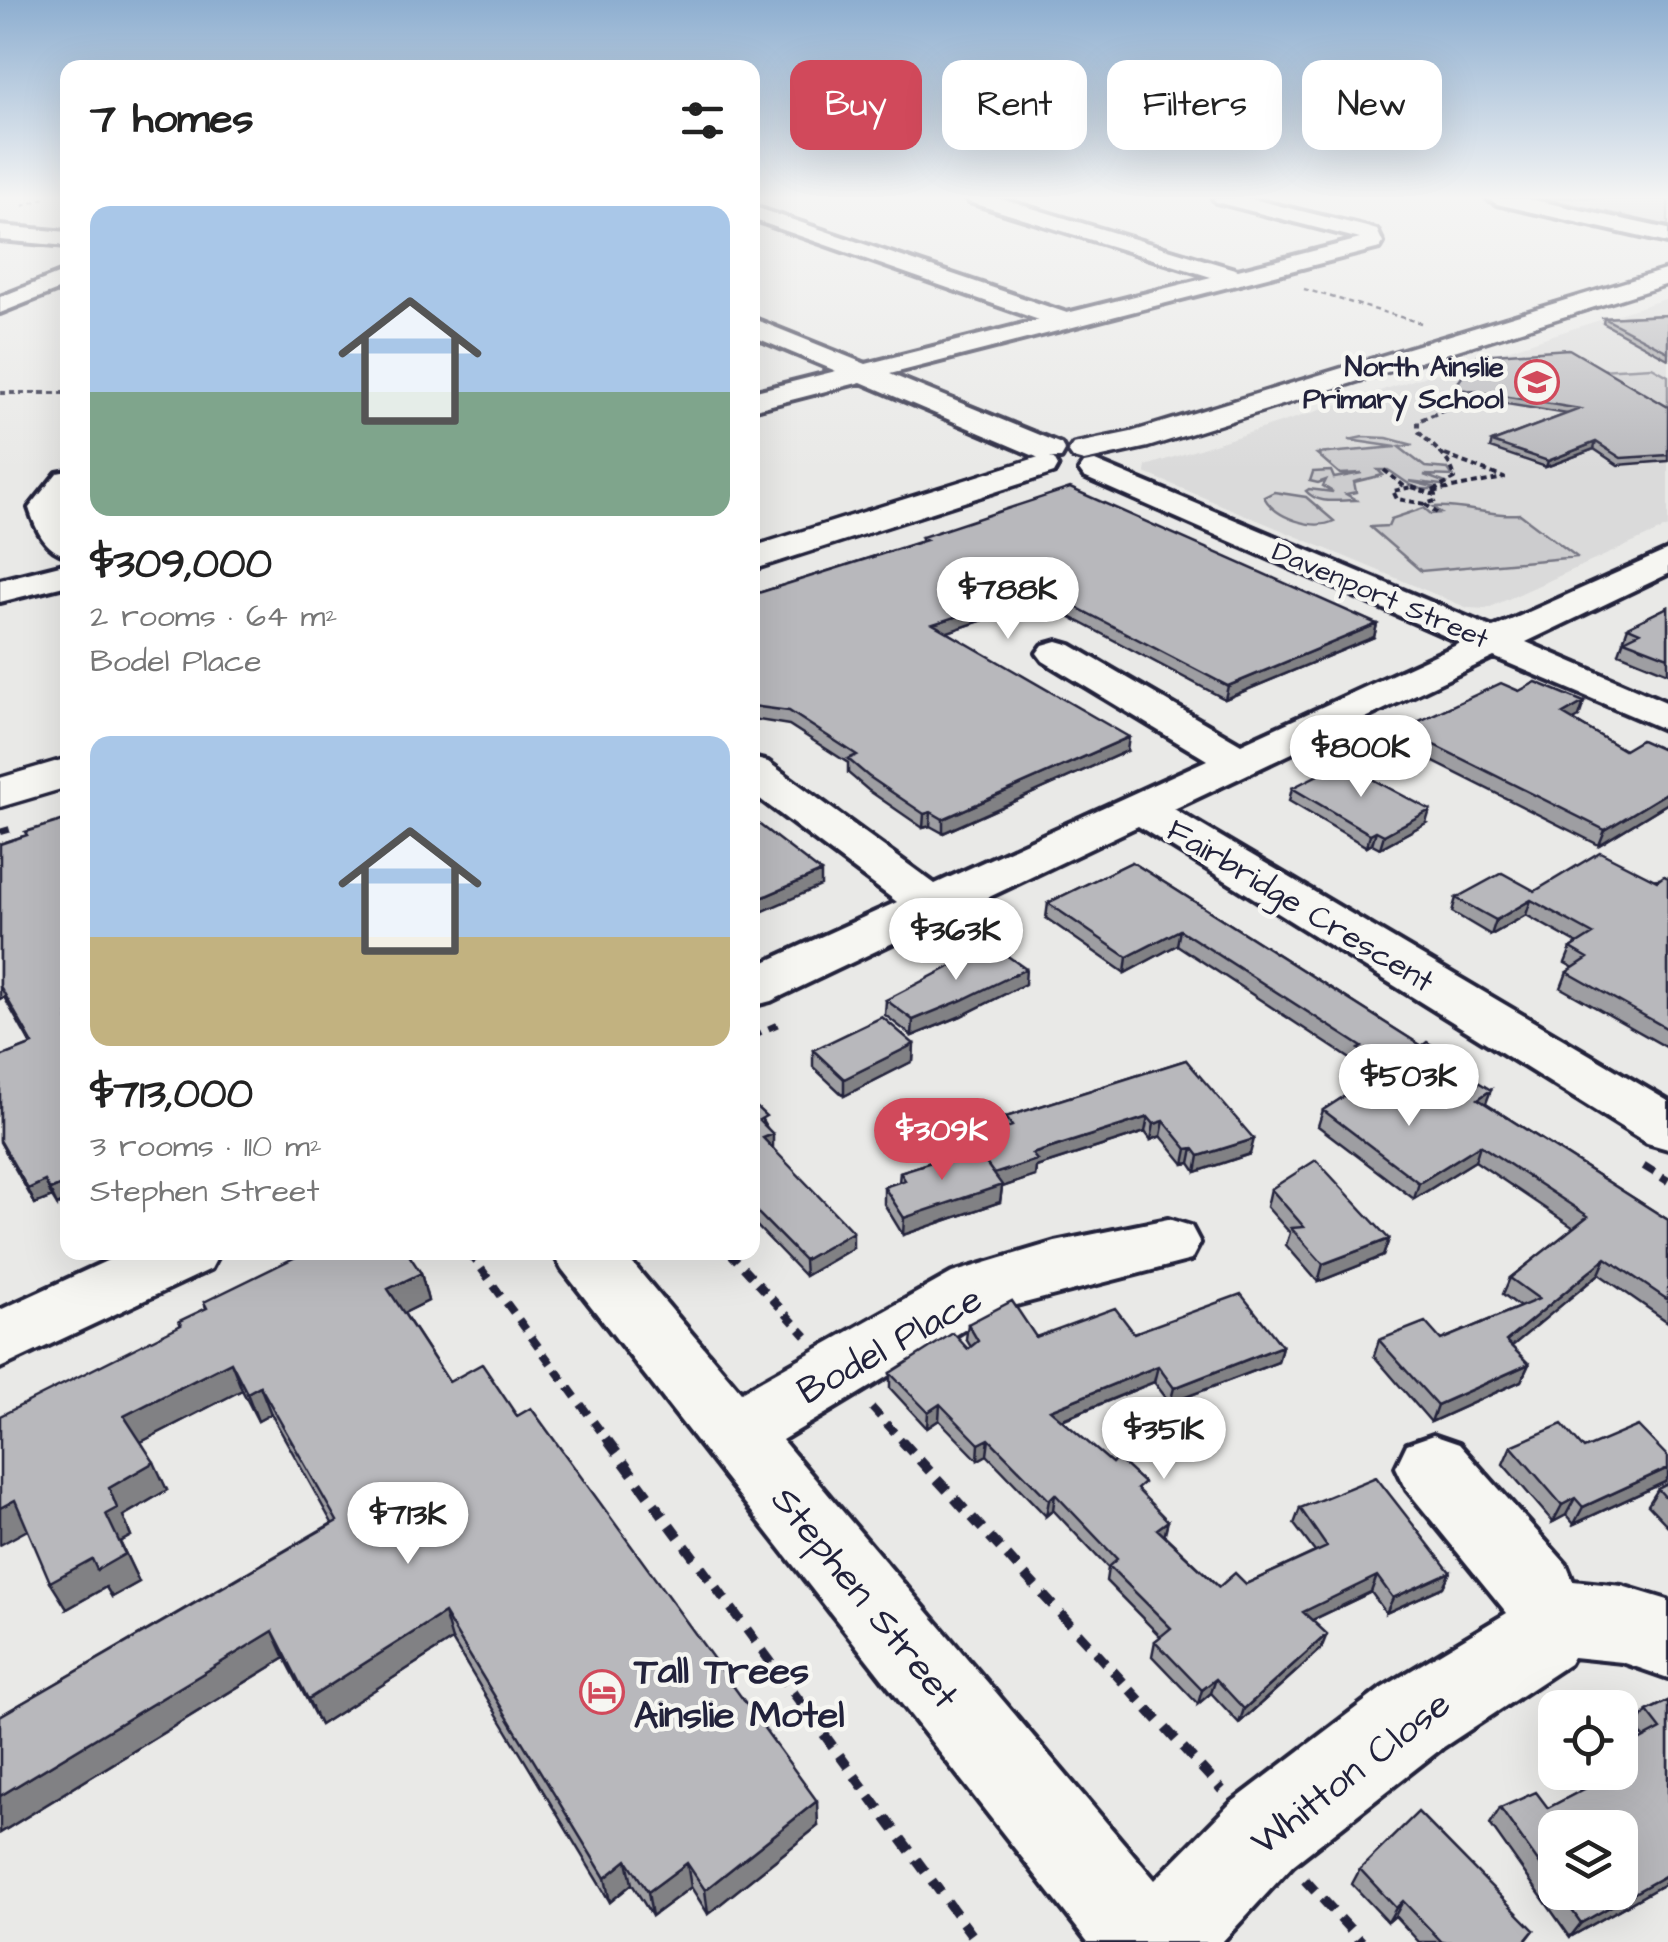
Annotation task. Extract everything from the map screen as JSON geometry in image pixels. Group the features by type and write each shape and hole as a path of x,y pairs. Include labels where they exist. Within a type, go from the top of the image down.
{"main road":[{"path":"760,556 1627,289"},
{"path":"0,793 60,774"}],"street":[{"path":"0,306 41,289"},
{"path":"969,289 1064,322"},
{"path":"760,399 1196,289"},
{"name":"Davenport Street","path":"760,329 1668,718"},
{"path":"60,490 46,508 60,537"},
{"path":"760,984 1668,561"},
{"path":"0,592 60,576"},
{"path":"1058,654 1240,761"},
{"path":"760,777 932,904"},
{"name":"Fairbridge Crescent","path":"1140,808 1668,1128"},
{"name":"Bodel Place","path":"732,1433 975,1291 1055,1267 1168,1244"},
{"path":"0,1340 171,1260"},
{"name":"Stephen Street","path":"591,1260 1147,1942"},
{"path":"1433,1467 1538,1590 1548,1616 1622,1624 1668,1639"},
{"name":"Whitton Close","path":"1159,1942 1262,1834 1412,1718 1541,1637 1548,1616"}],"path":[{"path":"1293,289 1432,326"},
{"path":"1384,470 1405,487 1431,492 1504,478 1445,455 1418,431 1418,421 1467,401 1472,388"},
{"path":"0,393 60,392"},
{"path":"1431,492 1456,476 1445,455"},
{"path":"1405,487 1393,495 1405,502 1424,504 1436,500 1431,492"},
{"path":"1424,504 1437,514"},
{"path":"476,1260 977,1942"},
{"path":"737,1260 1362,1942"}],"shaded area":[{"name":"North Ainslie Primary School","path":"1668,298 1668,527 1486,609 1468,608 1145,473 1146,466"},
{"path":"1652,367 1668,376 1668,411 1599,370"},
{"path":"1363,437 1413,445 1399,447 1425,467 1448,469 1453,476 1424,475 1446,483 1441,485 1409,481 1437,488 1422,489 1388,470 1378,470 1383,475 1354,482 1356,492 1346,494 1356,500 1322,500 1306,491 1333,492 1323,486 1326,480 1310,481 1313,472 1331,471 1334,478 1362,473 1340,474 1317,454 1396,447 1349,440"},
{"path":"1274,492 1306,497 1334,521 1296,521 1269,504 1264,497"},
{"path":"1434,507 1520,514 1577,557 1421,571 1370,527 1388,526 1391,519 1424,508 1431,514 1441,513"}],"building":[{"path":"1668,315 1668,352 1604,318"},
{"path":"1569,349 1668,407 1668,455 1621,458 1596,442 1548,461 1492,442 1580,409 1454,388 1478,355"},
{"path":"1070,488 1377,624 1228,686 1041,589 933,624 1129,737 943,819 931,812 924,814 868,776 848,759 857,755 789,711 760,707 760,592 927,540 922,537"},
{"path":"1668,607 1668,657 1624,640 1640,632 1628,627"},
{"path":"1536,682 1584,702 1563,714 1624,750 1641,740 1668,752 1668,792 1605,830 1402,729 1501,683 1519,691"},
{"path":"1342,763 1430,810 1384,835 1376,831 1370,834 1292,788"},
{"path":"60,821 60,1186 50,1190 45,1181 28,1189 0,1140 0,1057 33,1044 0,986 0,844 27,835 25,832"},
{"path":"760,825 821,872 760,899"},
{"path":"1600,852 1657,881 1668,878 1668,1029 1567,972 1588,958 1571,948 1593,934 1531,900 1496,920 1456,898 1502,873 1535,891"},
{"path":"1132,862 1422,1046 1427,1042 1469,1068 1465,1074 1491,1090 1478,1099 1668,1220 1668,1300 1606,1258 1506,1341 1529,1364 1437,1405 1379,1340 1425,1322 1441,1340 1539,1299 1510,1278 1588,1216 1480,1145 1419,1183 1323,1110 1388,1068 1359,1049 1362,1047 1180,930 1127,957 1048,903"},
{"path":"992,945 1026,969 913,1020 886,1000"},
{"path":"882,1017 914,1044 844,1079 813,1050"},
{"path":"1186,1060 1254,1139 1199,1156 1193,1148 1187,1149 1164,1121 1154,1124 1148,1117 1032,1154 1037,1160 994,1174 969,1140 1012,1126 1006,1117"},
{"path":"760,1121 773,1134 763,1138 853,1232 804,1260 760,1215"},
{"path":"975,1148 1002,1185 904,1218 884,1187 905,1180 900,1172"},
{"path":"1316,1160 1389,1239 1323,1264 1291,1228 1304,1227 1271,1189"},
{"path":"290,1260 412,1260 421,1273 388,1289 449,1382 482,1364 517,1416 531,1408 817,1801 705,1890 687,1863 648,1892 627,1860 605,1878 444,1613 308,1699 273,1631 0,1796 0,1716 337,1521 260,1386 247,1393 231,1362 124,1416 154,1462 109,1488 117,1508 106,1514 125,1554 97,1570 92,1559 50,1582 15,1500 0,1508 0,1416 181,1325 179,1321 207,1308 204,1302"},
{"path":"1241,1294 1282,1346 1174,1388 1158,1366 1050,1410 1112,1463 1117,1458 1144,1483 1137,1489 1168,1521 1157,1529 1219,1587 1235,1573 1246,1584 1327,1547 1300,1508 1376,1477 1450,1572 1393,1598 1377,1576 1303,1612 1327,1634 1244,1709 1216,1679 1202,1690 1155,1641 1171,1628 1109,1566 1117,1559 1055,1494 1049,1500 989,1439 979,1444 940,1404 928,1412 890,1373 953,1333 968,1349 978,1341 968,1324 1012,1301 1036,1337 1115,1308 1134,1333"},
{"path":"1562,1424 1584,1449 1638,1426 1668,1457 1668,1468 1583,1507 1575,1498 1562,1505 1511,1446"},
{"path":"1668,1484 1668,1500 1658,1489"},
{"path":"1668,1701 1668,1874 1638,1891 1638,1810 1538,1810 1538,1862 1500,1808 1536,1792 1548,1808 1582,1790 1638,1790 1638,1741 1661,1729 1647,1711"},
{"path":"1418,1812 1534,1930 1524,1942 1442,1942 1403,1901 1396,1908 1360,1869"},
{"path":"1572,1910 1604,1910 1581,1923"}],"place":[{"name":"North Ainslie Primary School","path":"1537,382"},
{"name":"Tall Trees Ainslie Motel","path":"602,1692"}]}
